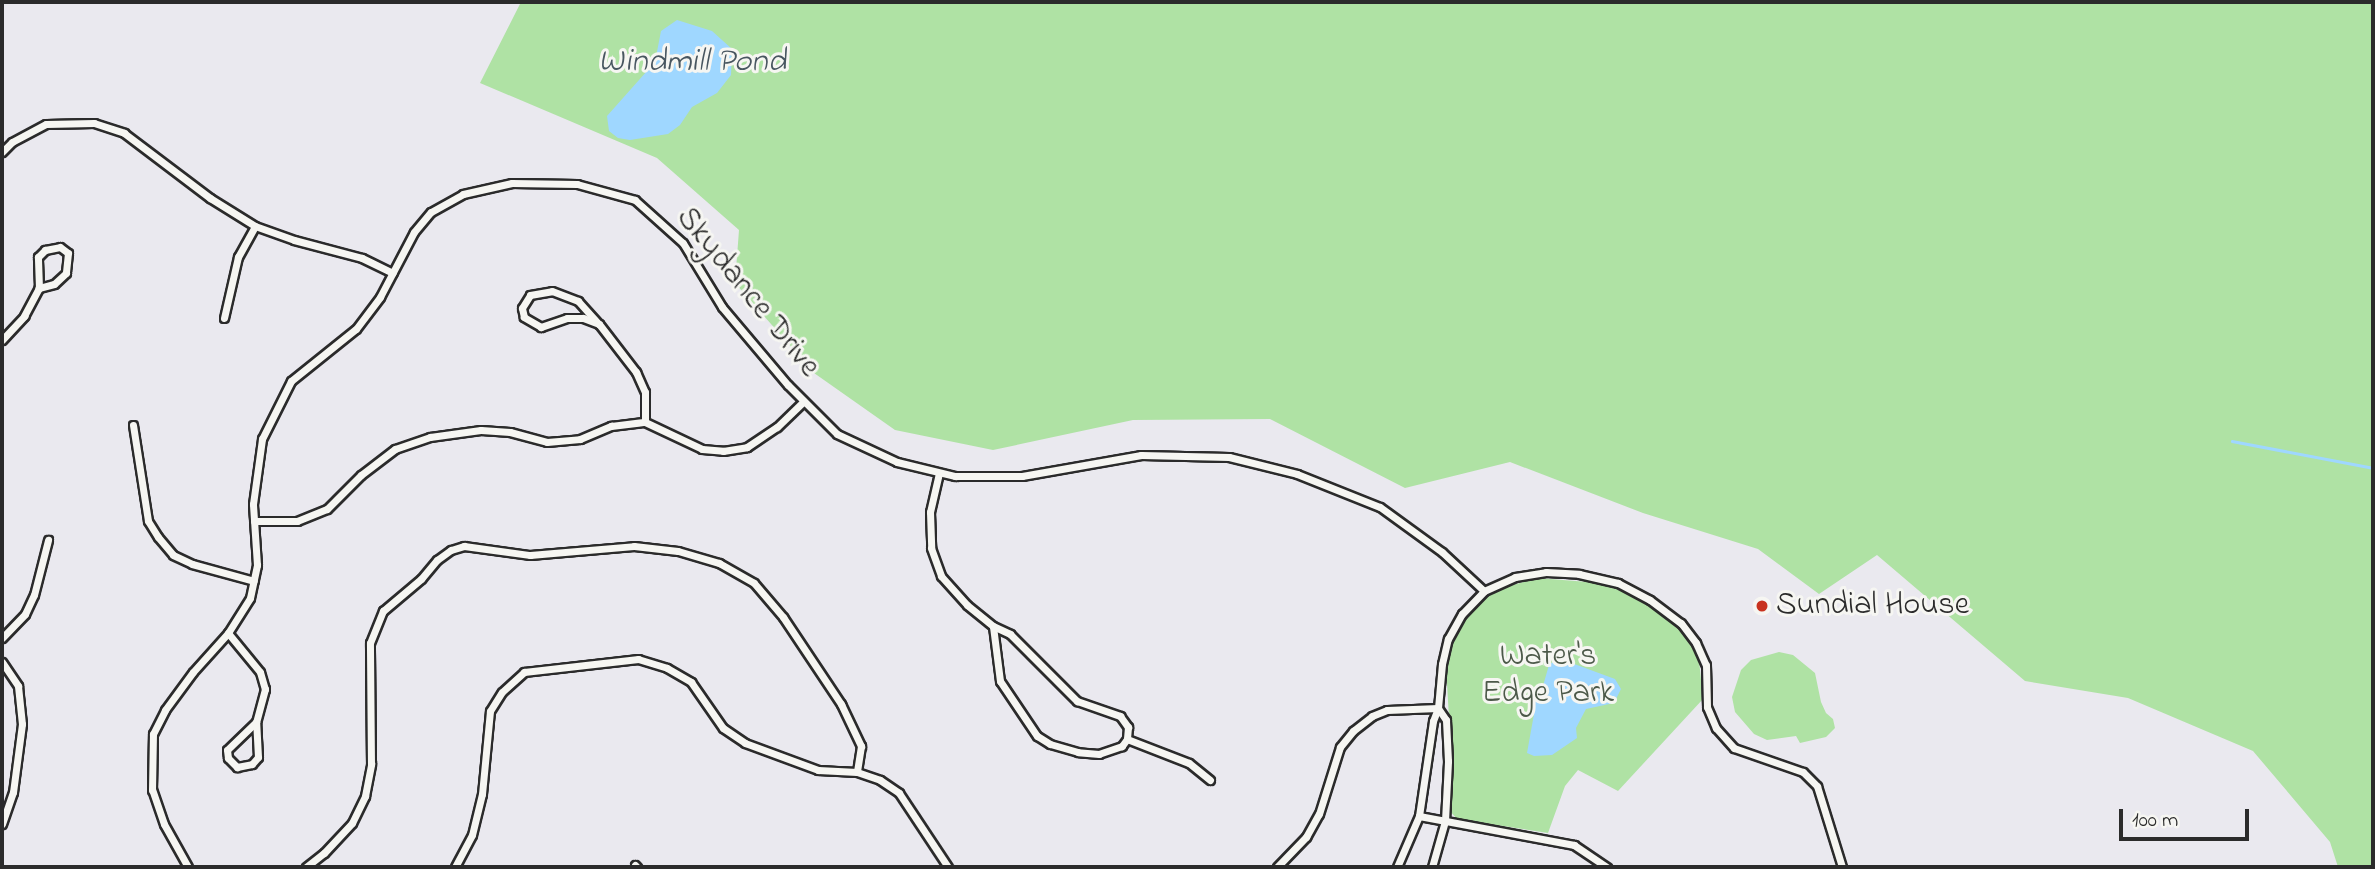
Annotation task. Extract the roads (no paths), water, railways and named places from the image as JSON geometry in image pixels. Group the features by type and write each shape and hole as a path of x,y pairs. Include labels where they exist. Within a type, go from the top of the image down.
{"street":[{"path":"2,152 12,142 46,124 94,123 124,133 210,198 256,226 293,240 327,246 362,258 393,273"},
{"name":"Skydance Drive","path":"188,867 164,824 152,790 153,734 165,710 193,672 228,633 250,598 257,565 253,504 262,439 275,409 291,382 356,329 380,297 414,232 431,212 463,194 512,183 577,184 635,200 683,243 722,307 836,434 897,462 955,476 1022,476 1141,456 1229,457 1297,474 1380,507 1442,552 1484,591"},
{"path":"224,318 238,257 256,226"},
{"path":"2,340 24,316 39,288 38,257 45,250 60,247 68,253 65,273 54,284 39,288"},
{"path":"599,324 583,318 567,318 541,327 524,317 522,308 530,295 552,290 578,300 599,324 640,382 645,392 645,422"},
{"path":"254,521 297,521 327,509 361,475 395,449 429,437 481,430 510,432 547,442 580,439 611,426 645,422 702,449 723,451 747,447 777,427 804,401"},
{"path":"133,425 148,521 158,537 173,555 191,564 254,581"},
{"path":"939,472 930,512 931,548 941,576 967,604 993,626 1010,634 1077,701 1120,716 1128,727 1127,739 1122,747 1100,754 1078,752 1050,744 1037,736 1000,681 993,626"},
{"path":"2,638 25,614 34,595 41,558 48,540"},
{"path":"306,867 324,853 352,822 365,796 371,764 370,643 383,611 421,579 437,560 464,546 530,555 634,545 678,551 719,563 754,583 783,617 841,704 861,746 858,772"},
{"path":"1396,867 1419,816 1433,721 1438,708 1441,664 1448,639 1462,614 1484,591 1515,577 1546,572 1580,574 1618,583 1650,600 1681,623 1696,643 1706,665 1707,707 1716,728 1734,748 1803,772 1817,786 1842,867"},
{"path":"228,633 260,672 263,681 264,705 256,722 227,750 228,758 237,767 252,764 258,757 256,722"},
{"path":"456,867 472,835 482,794 490,711 502,692 523,672 638,659 667,668 691,682 723,728 744,743 818,771 858,772 880,780 899,793 948,867"},
{"path":"2,662 18,686 22,719 13,792 2,824"},
{"path":"1432,867 1445,821 1446,720 1438,708"},
{"path":"1277,867 1295,851 1313,825 1340,747 1353,731 1372,716 1387,710 1438,708"},
{"path":"1127,739 1189,763 1210,780"},
{"path":"1419,816 1574,845 1607,867"}],"water":[{"name":"Windmill Pond","path":"677,20 712,31 732,49 731,75 717,93 692,107 680,125 668,134 630,140 618,138 609,131 607,116 655,62 661,31"},
{"path":"1558,658 1615,679 1621,689 1614,703 1586,709 1576,728 1577,738 1552,755 1534,756 1527,753 1534,714 1532,702 1540,696 1549,665"}],"waterway":[{"path":"2232,441 2373,468"}],"place":[{"name":"Sundial House","path":"1762,606"}],"park label":[{"name":"Water's Edge Park","path":"1548,676"}]}
